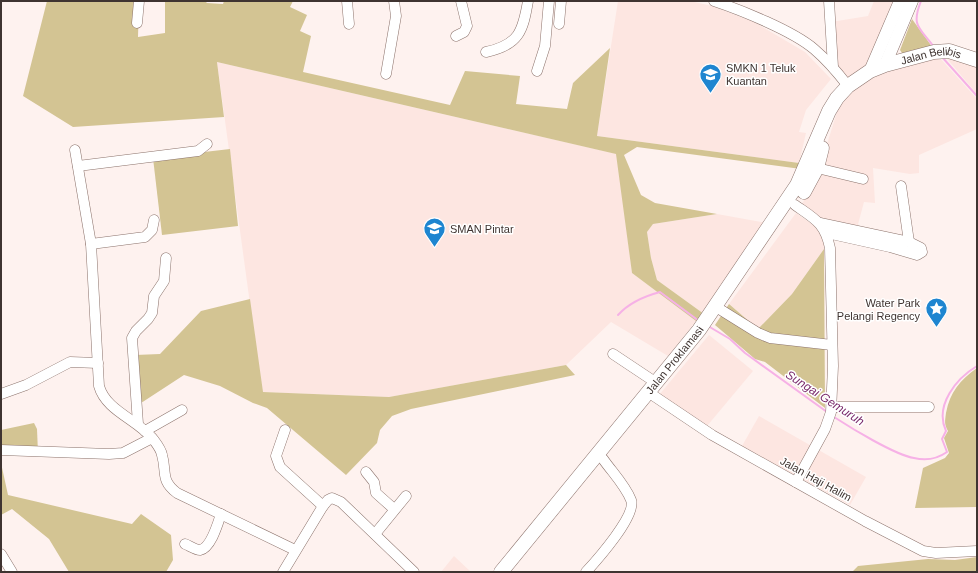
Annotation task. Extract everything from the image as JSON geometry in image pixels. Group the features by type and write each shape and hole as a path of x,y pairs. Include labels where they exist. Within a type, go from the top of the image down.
{"highway":[{"name":"Jalan Belibis","path":"885,65 939,52 957,53 977,60"},
{"name":"Jalan Proklamasi","path":"510,568 603,459 654,396 682,356 702,332 795,205 815,141 837,98 848,86 870,71 885,65"},
{"name":"Jalan Proklamasi","path":"719,308 801,188 817,168 823,145 821,130"},
{"name":"Jalan Proklamasi","path":"510,568 655,382 682,356"}],"main road":[{"path":"870,71 900,1"},
{"path":"885,65 912,1"}],"street":[{"path":"137,22 139,1"},
{"path":"347,1 349,24"},
{"path":"386,74 396,16 394,1"},
{"path":"456,36 464,32 467,26 461,1"},
{"path":"486,52 505,47 517,37 524,22 528,1"},
{"path":"537,71 545,46 549,1"},
{"path":"559,24 561,1"},
{"path":"714,1 747,13 813,48 833,67 848,86"},
{"path":"829,1 833,67"},
{"path":"78,166 198,151 207,144"},
{"path":"75,150 92,244 99,386 105,400 145,431 162,455 165,480 169,487 177,493 295,550"},
{"path":"817,168 863,179"},
{"path":"901,186 909,242"},
{"path":"795,205 820,223 827,233 830,248 832,346 831,413 796,482"},
{"path":"92,244 145,237 152,230 154,220"},
{"path":"820,223 909,242 921,248 921,253 918,255 827,233"},
{"path":"145,431 132,338 136,331 152,313 154,296 164,281 166,258"},
{"path":"719,308 758,334 770,338 832,346"},
{"path":"613,354 655,382"},
{"path":"1,394 26,385 70,362 98,363"},
{"name":"Jalan Haji Halim","path":"654,396 712,435 923,551 936,553 977,551"},
{"path":"831,413 929,407"},
{"path":"1,450 109,454 123,453 145,431 182,410"},
{"path":"285,430 276,456 280,467 323,506"},
{"path":"586,572 626,520 631,510 631,501 629,497 603,459"},
{"path":"366,472 374,482 376,493 394,509"},
{"path":"375,534 406,496"},
{"path":"283,572 323,506 328,500 337,499 414,572"},
{"path":"185,544 199,550 206,547 213,535 221,514"},
{"path":"1,554 12,572"}],"shaded area":[{"path":"47,1 139,1 138,37 165,33 165,1 205,1 207,3 223,4 224,1 293,1 290,7 307,15 300,31 311,36 303,72 450,105 465,71 520,76 516,104 567,109 573,83 610,48 597,136 799,163 801,169 637,147 624,155 641,195 655,203 717,214 653,224 647,232 651,258 657,280 704,314 696,321 632,273 616,154 217,62 224,117 73,127 23,96"},
{"name":"SMKN 1 Teluk Kuantan","path":"618,1 690,1 712,6 754,22 805,52 831,79 806,110 799,132 806,133 799,163 597,136"},
{"path":"874,1 897,1 876,54 862,70 849,79 839,71 836,65 831,22 868,16"},
{"path":"912,19 933,48 904,56 900,50"},
{"path":"943,54 977,65 977,94"},
{"path":"938,56 977,99 977,129 919,155 919,173 910,174 873,168 875,203 864,202 857,228 822,221 801,206 817,176 838,109 849,94 860,85 877,76 919,60"},
{"name":"SMAN Pintar","path":"217,62 617,154 632,273 696,321 668,356 611,322 566,365 389,397 262,392"},
{"path":"230,149 238,226 162,235 153,158"},
{"path":"796,213 822,231 825,238 824,249 792,294 758,329 729,304"},
{"path":"717,214 767,223 704,314 657,280 651,258 647,232 653,224"},
{"path":"824,249 825,408 765,362 755,359 715,325 729,304 758,329 792,294"},
{"path":"250,299 263,392 389,397 566,365 575,375 411,409 392,416 380,430 377,443 346,475 267,408 253,403 220,386 184,375 138,405 135,355 160,354 201,311"},
{"path":"709,335 753,371 707,426 689,417 660,394"},
{"path":"977,368 977,507 915,508 923,468 945,458 949,453 944,438 948,431 945,420 950,399 961,382"},
{"path":"759,416 866,477 850,505 742,446"},
{"path":"34,423 37,429 38,453 1,453 1,430"},
{"path":"1,463 8,495 132,524 141,514 171,535 173,560 166,572 69,572 49,539 12,509 1,515"},
{"path":"454,556 471,572 441,572"},
{"path":"977,557 977,572 852,572 858,566 928,559 955,560"}],"waterway":[{"name":"Sungai Gemuruh","path":"921,1 917,16 918,26 934,47"},
{"name":"Sungai Gemuruh","path":"942,57 977,96"},
{"name":"Sungai Gemuruh","path":"618,315 637,301 660,292 699,321"},
{"name":"Sungai Gemuruh","path":"708,326 730,339 745,353 827,412"},
{"name":"Sungai Gemuruh","path":"834,417 851,428 896,452 918,459 935,458 947,452 942,439 946,431 943,421 945,402 955,385 969,371 977,366"}],"place":[{"name":"SMKN 1 Teluk Kuantan","path":"711,94"},
{"name":"SMAN Pintar","path":"435,248"},
{"name":"Water Park Pelangi Regency","path":"936,328"}]}
